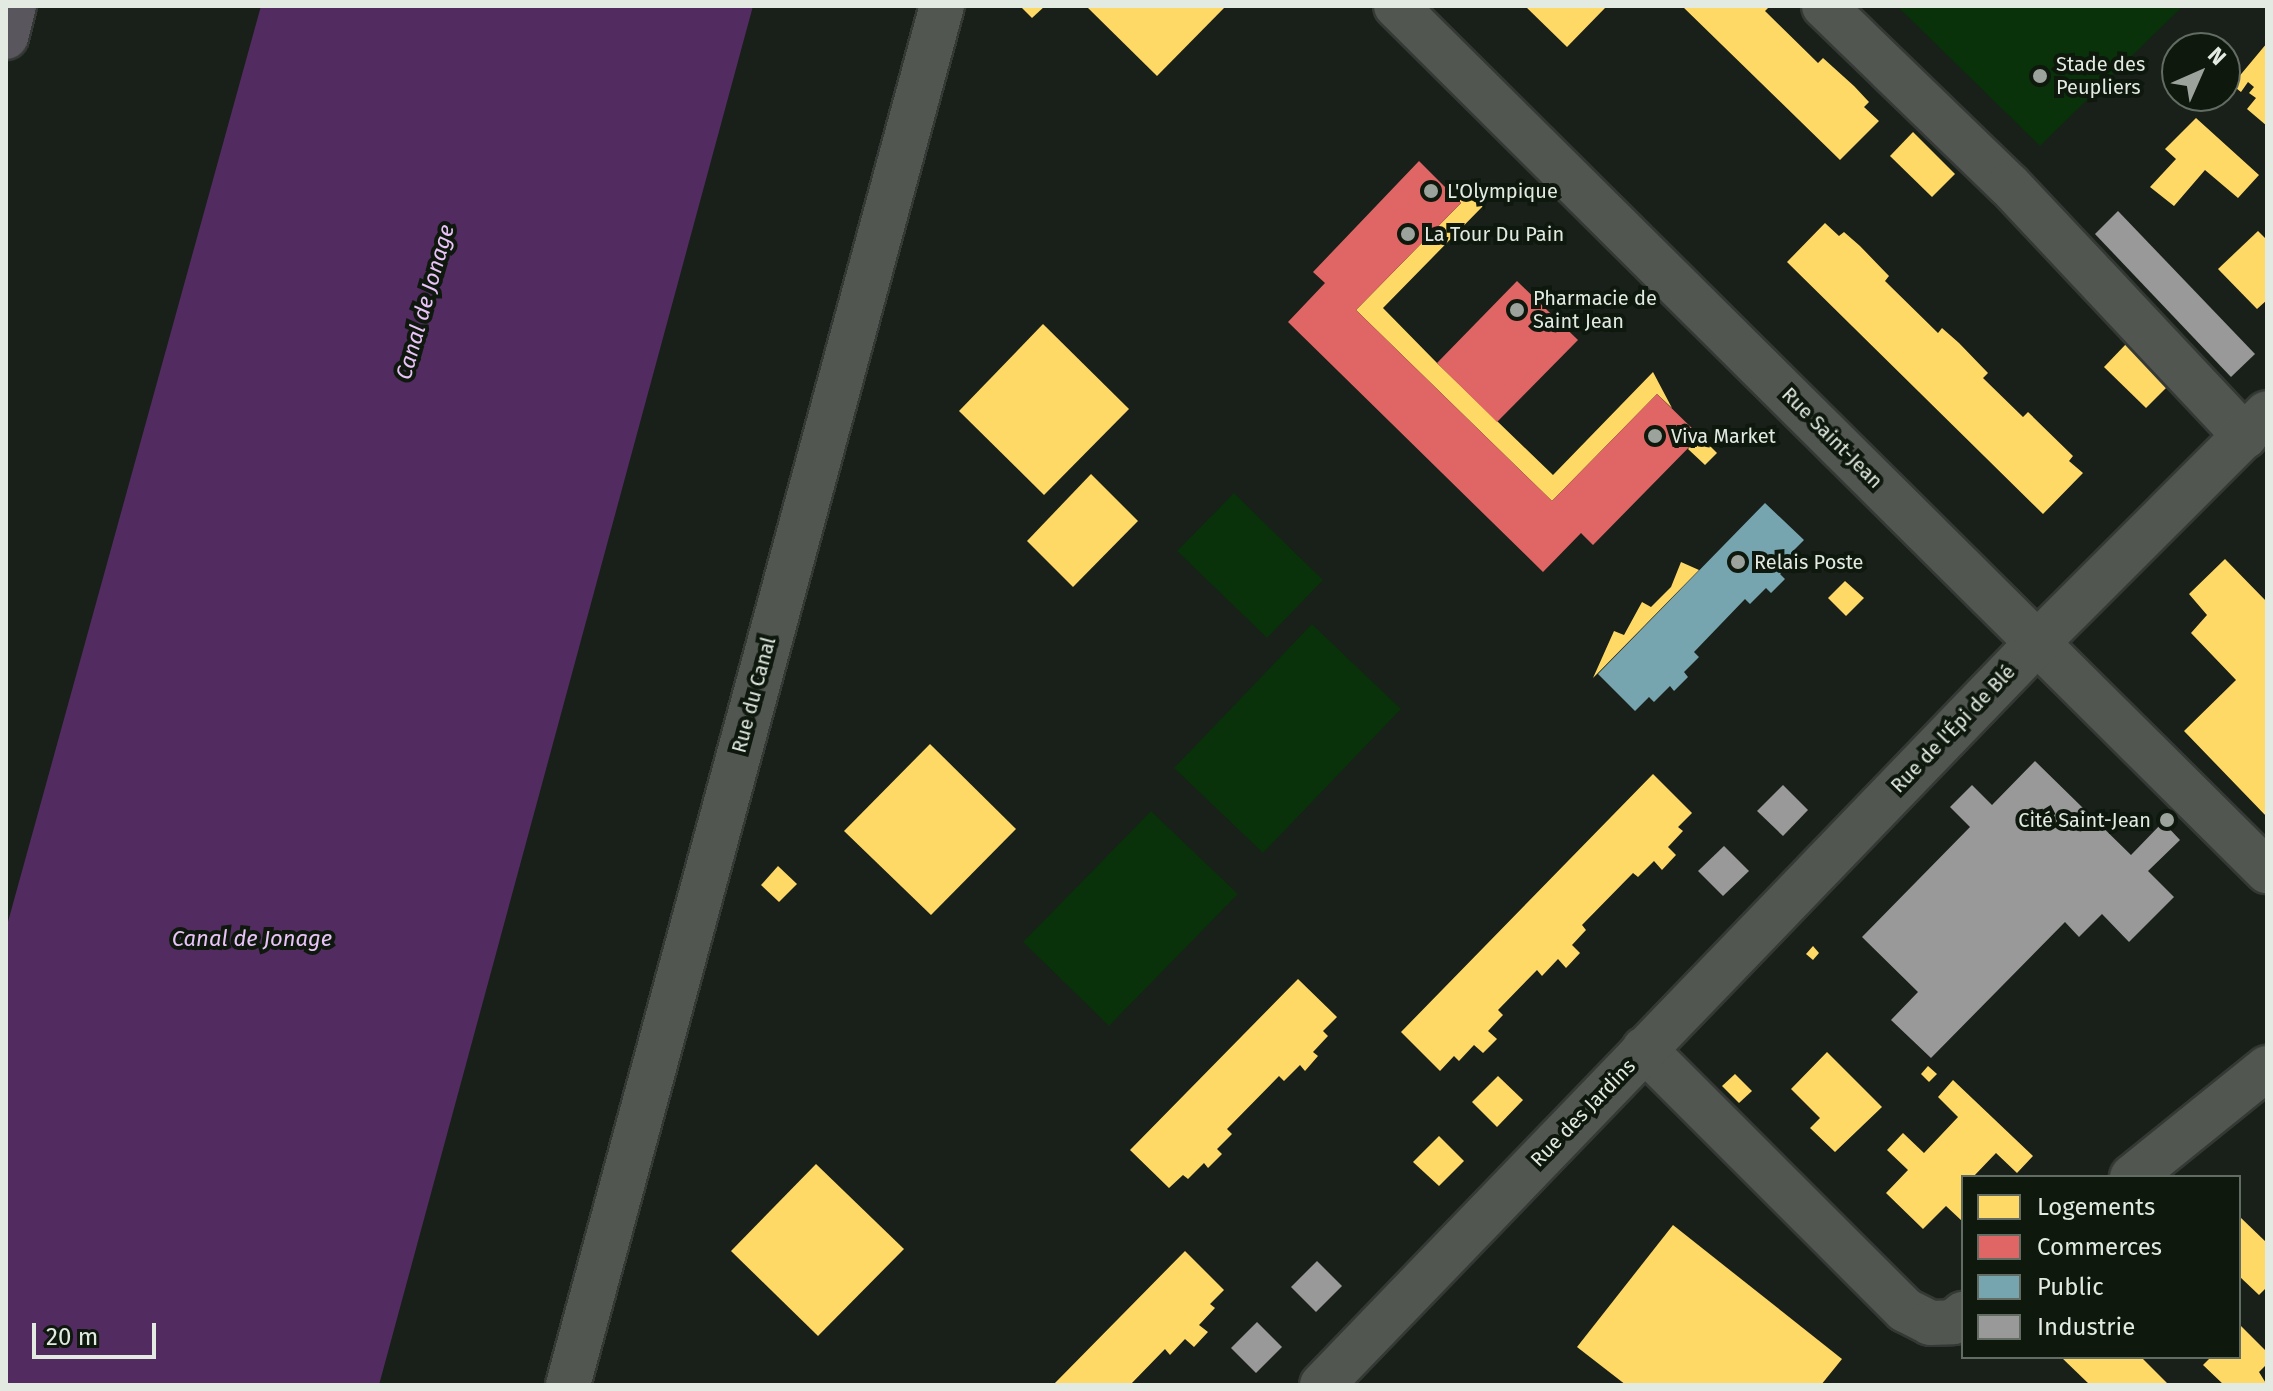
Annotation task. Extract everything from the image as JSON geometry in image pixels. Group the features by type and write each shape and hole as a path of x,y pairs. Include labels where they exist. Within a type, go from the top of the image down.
{"highway":[{"path":"6,37 14,6"}],"street":[{"name":"Rue du Canal","path":"568,1385 942,6"},
{"name":"Rue Saint-Jean","path":"1396,6 2267,871"},
{"path":"1824,6 2256,425"},
{"name":"Rue de l'Épi de Blé","path":"1644,1049 2037,643 2256,425"},
{"name":"Rue des Jardins","path":"1322,1385 1644,1049 1905,1310 1930,1323 1953,1322 1961,1316"},
{"path":"2134,1175 2267,1068"}],"green space":[{"name":"Stade des Peupliers","path":"1897,6 2183,6 2040,146"},
{"path":"1234,493 1323,580 1267,638 1177,551"},
{"path":"1312,624 1401,709 1263,853 1174,768"},
{"path":"1151,811 1238,894 1109,1026 1023,942"}],"water":[{"name":"Canal de Jonage","path":"261,6 753,6 379,1385 6,1385 6,929"}],"building: Logements":[{"path":"1020,6 1045,6 1032,18"},
{"path":"1086,6 1226,6 1157,76"},
{"path":"1525,6 1605,6 1606,7 1567,47"},
{"path":"1682,6 1770,6 1765,11 1818,63 1823,58 1854,86 1869,102 1864,107 1879,121 1840,160"},
{"path":"2267,43 2267,126 2247,109 2256,98 2249,93 2254,87 2248,82 2241,92 2241,74"},
{"path":"2196,118 2259,175 2238,198 2205,170 2174,206 2150,187 2176,159 2165,149"},
{"path":"1913,132 1955,174 1932,197 1890,156"},
{"path":"1447,188 1483,206 1383,308 1437,363 1553,475 1653,372 1672,408 1657,394 1552,501 1356,310 1461,203"},
{"path":"1825,223 1839,236 1844,232 1860,246 1889,276 1885,281 1938,333 1942,328 1988,373 1983,378 2023,417 2028,412 2073,456 2069,461 2083,473 2043,514 1787,262"},
{"path":"2258,231 2267,240 2267,300 2257,309 2218,269"},
{"path":"1043,324 1129,409 1044,495 959,411"},
{"path":"2127,343 2170,384 2146,408 2104,367"},
{"path":"1700,436 1717,453 1705,465 1688,449"},
{"path":"1091,474 1138,521 1073,587 1027,541"},
{"path":"2225,559 2267,602 2267,817 2184,731 2236,680 2191,633 2207,615 2189,594"},
{"path":"1681,562 1699,570 1593,678 1614,631 1624,635 1642,602 1651,607 1671,587"},
{"path":"1845,581 1864,598 1846,616 1828,598"},
{"path":"930,744 1016,829 931,915 844,831"},
{"path":"1653,774 1692,813 1678,827 1683,831 1668,847 1676,855 1662,870 1654,861 1638,877 1633,873 1582,925 1586,930 1572,945 1580,953 1566,968 1558,959 1542,976 1537,970 1498,1010 1503,1015 1488,1031 1497,1039 1483,1053 1474,1045 1459,1061 1454,1056 1440,1071 1401,1032"},
{"path":"778,866 797,884 779,902 761,885"},
{"path":"1813,946 1819,953 1813,960 1806,954"},
{"path":"1298,979 1337,1017 1323,1031 1328,1036 1313,1052 1318,1056 1305,1071 1300,1065 1284,1081 1279,1076 1227,1129 1232,1134 1217,1149 1222,1154 1208,1168 1204,1163 1188,1179 1183,1175 1169,1188 1130,1150"},
{"path":"1827,1052 1882,1107 1835,1152 1810,1128 1820,1118 1791,1089"},
{"path":"1928,1066 1937,1074 1929,1082 1921,1074"},
{"path":"1735,1074 1752,1091 1739,1103 1722,1086"},
{"path":"1498,1076 1523,1100 1497,1127 1472,1102"},
{"path":"1953,1080 2033,1156 2017,1173 1996,1153 1975,1175 1961,1175 1961,1220 1946,1206 1923,1229 1886,1193 1908,1170 1887,1150 1903,1133 1924,1153 1958,1117 1938,1097"},
{"path":"1439,1136 1464,1161 1439,1186 1413,1162"},
{"path":"816,1164 904,1249 818,1336 731,1251"},
{"path":"2241,1218 2267,1243 2267,1287 2259,1295 2241,1278"},
{"path":"1673,1225 1842,1359 1821,1385 1626,1385 1577,1347"},
{"path":"1185,1251 1224,1290 1210,1304 1215,1308 1199,1325 1208,1332 1194,1347 1185,1339 1170,1355 1165,1349 1130,1385 1053,1385"},
{"path":"2241,1326 2267,1352 2267,1364 2259,1372 2267,1385 2224,1385 2203,1365 2209,1359 2241,1359"},
{"path":"2063,1359 2143,1359 2169,1385 2090,1385"}],"building: Commerces":[{"path":"1419,161 1461,203 1356,310 1552,501 1657,394 1700,436 1593,545 1581,533 1543,572 1288,322 1325,283 1313,272"},
{"path":"1517,281 1578,340 1497,422 1437,363"}],"building: Public":[{"path":"1765,503 1804,540 1791,553 1796,559 1780,574 1785,579 1771,593 1766,588 1750,604 1745,599 1694,652 1699,657 1684,672 1688,677 1674,691 1670,686 1654,702 1649,697 1635,711 1598,674"}],"building: Industrie":[{"path":"2118,211 2255,354 2231,377 2095,234"},
{"path":"2035,761 2131,855 2163,822 2180,840 2148,871 2174,897 2129,942 2102,914 2079,937 2065,922 1931,1058 1891,1020 1918,992 1862,937 1970,827 1950,807 1972,785 1992,805"},
{"path":"1783,785 1808,810 1783,836 1757,811"},
{"path":"1724,846 1749,871 1723,896 1698,871"},
{"path":"1317,1261 1342,1286 1316,1312 1291,1287"},
{"path":"1257,1322 1282,1347 1256,1373 1231,1348"}],"place":[{"name":"Stade des Peupliers","path":"2040,76"},
{"name":"L'Olympique","path":"1431,191"},
{"name":"La Tour Du Pain","path":"1408,234"},
{"name":"Pharmacie de Saint Jean","path":"1517,310"},
{"name":"Viva Market","path":"1655,436"},
{"name":"Relais Poste","path":"1738,562"},
{"name":"Cité Saint-Jean","path":"2167,820"}]}
